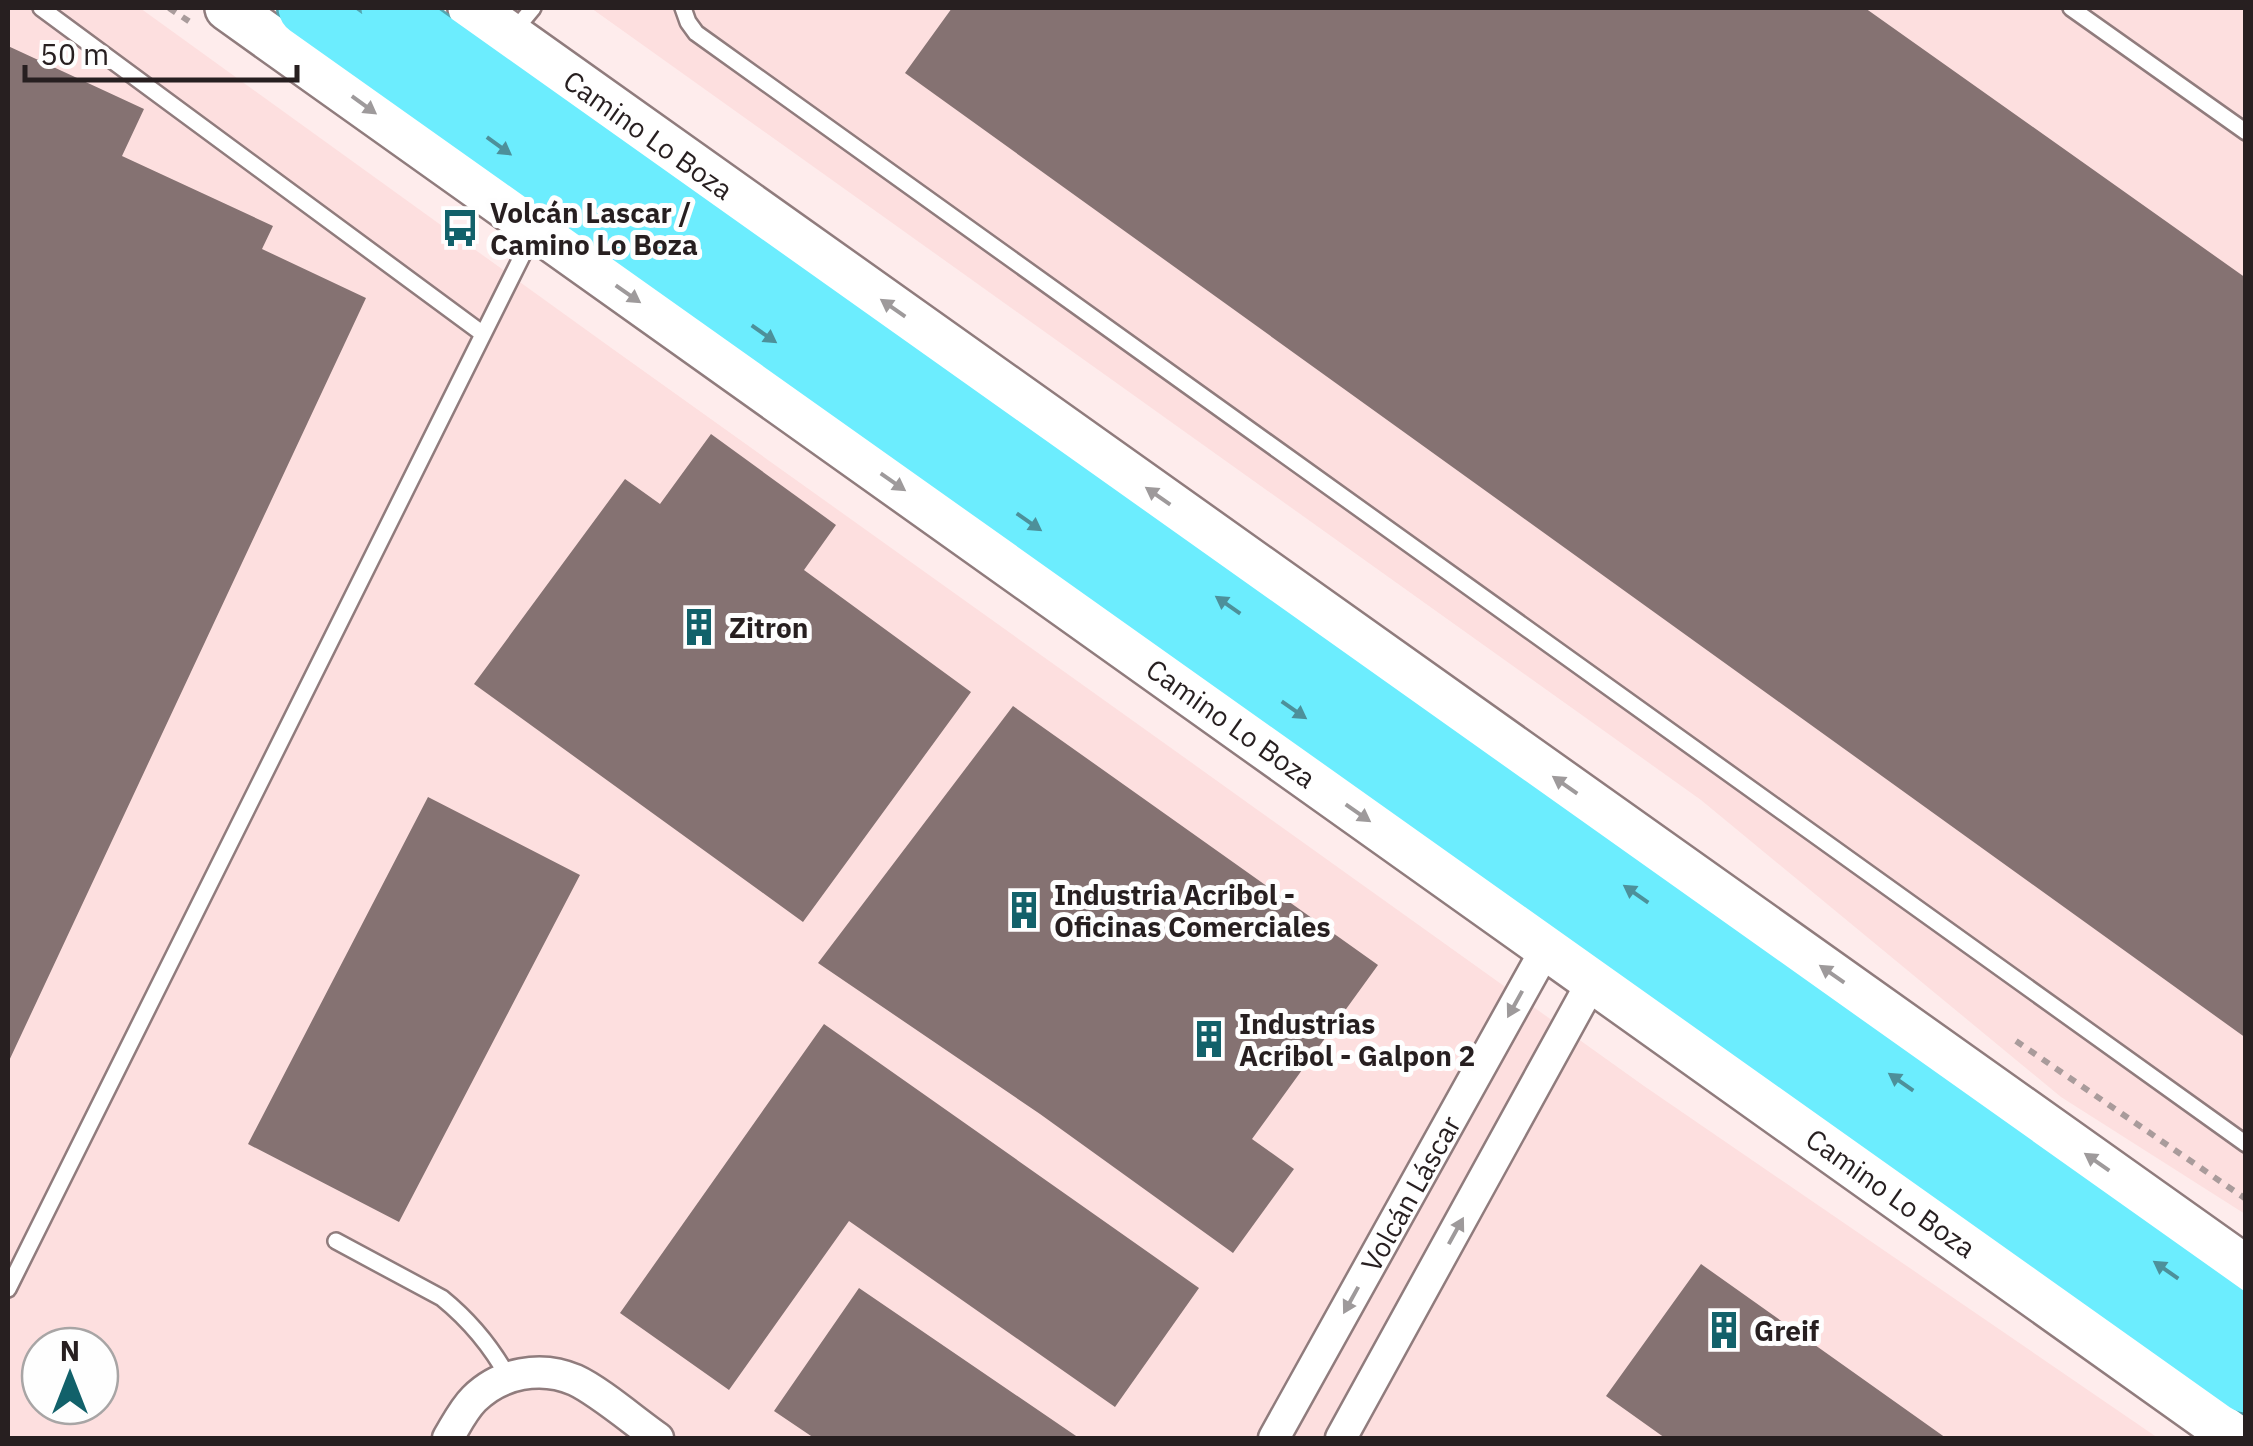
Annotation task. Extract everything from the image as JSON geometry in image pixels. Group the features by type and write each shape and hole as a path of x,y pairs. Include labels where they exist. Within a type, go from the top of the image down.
{"highway":[{"path":"306,8 2246,1385"},
{"path":"389,8 2246,1326"}],"street":[{"name":"Camino Lo Boza","path":"228,8 2236,1438"},
{"name":"Camino Lo Boza","path":"471,8 522,22 2246,1269"},
{"name":"Volcán Láscar","path":"1274,1438 1547,947"},
{"path":"1341,1438 1593,980"},
{"path":"448,1438 473,1400 489,1386 508,1377 544,1372 578,1382 658,1438"}],"lane":[{"path":"40,8 483,334"},
{"path":"682,8 696,32 2246,1144"},
{"path":"2071,8 2246,132"},
{"path":"8,1289 536,228"},
{"path":"336,1242 442,1298 482,1338 508,1377"}],"path":[{"path":"2016,1041 2246,1199"}],"shaded area":[{"path":"8,8 140,8 1644,1086 2158,1438 8,1438"},
{"path":"591,8 2245,8 2245,1214 2061,1097 1701,800"}],"building":[{"path":"952,8 1865,8 2246,278 2246,1038 905,73"},
{"path":"8,46 144,109 122,156 273,226 262,249 366,298 8,1063"},
{"name":"Zitron","path":"711,434 836,525 804,570 971,692 803,922 474,684 625,479 660,504"},
{"path":"1013,706 1378,965 1252,1139 1294,1169 1233,1253 1040,1114 818,963"},
{"path":"428,797 580,875 399,1222 248,1144"},
{"path":"824,1024 1199,1288 1115,1407 849,1221 729,1390 620,1313"},
{"name":"Greif","path":"1701,1264 1946,1438 1665,1438 1606,1396"},
{"path":"859,1288 1079,1438 814,1438 774,1411"}],"place":[{"name":"Volcán Lascar / Camino Lo Boza","path":"460,228"},
{"name":"Zitron","path":"699,627"},
{"name":"Industria Acribol - Oficinas Comerciales","path":"1024,910"},
{"name":"Industrias Acribol - Galpon 2","path":"1209,1039"},
{"name":"Greif","path":"1724,1330"}]}
